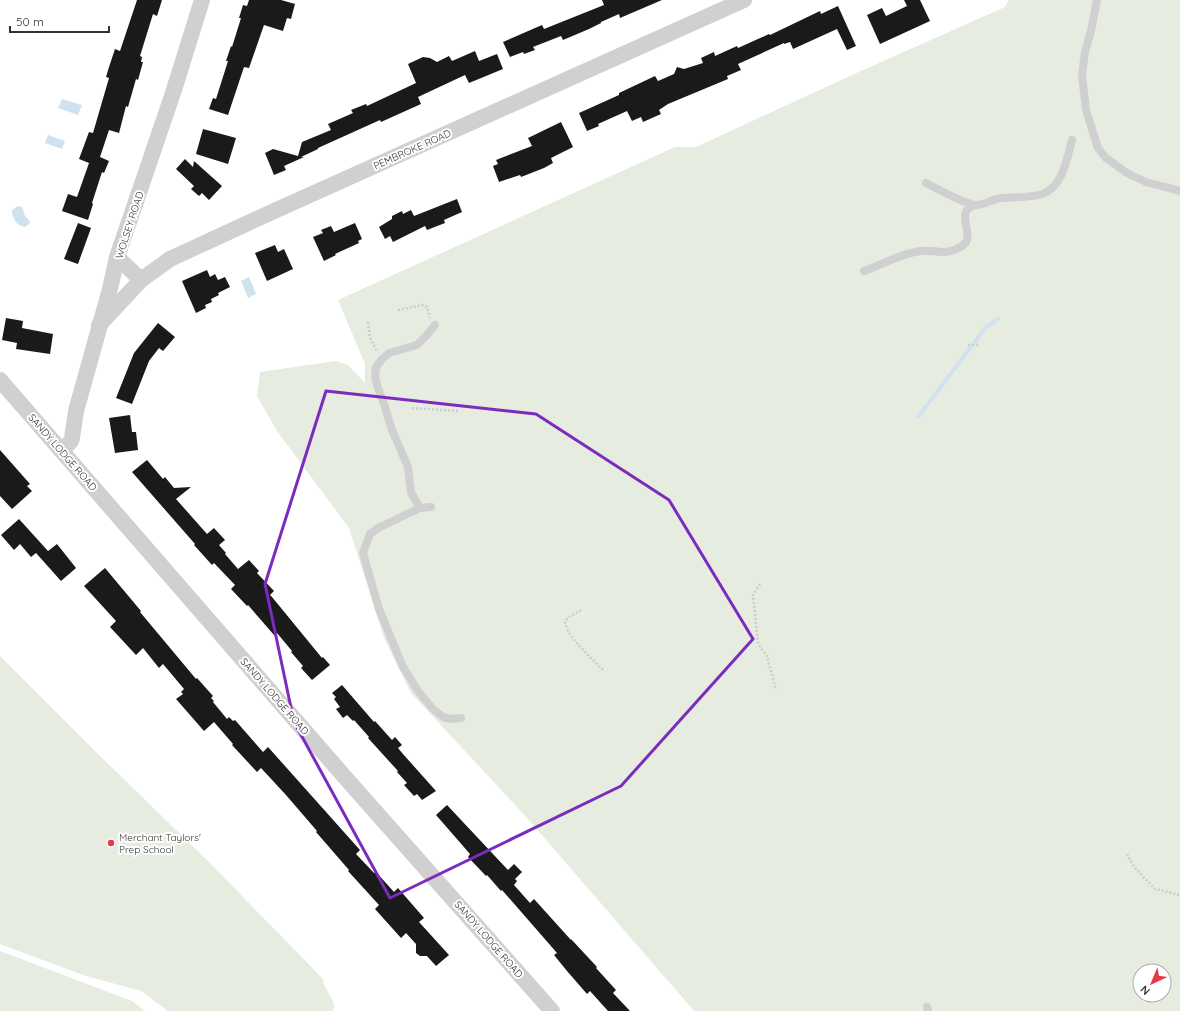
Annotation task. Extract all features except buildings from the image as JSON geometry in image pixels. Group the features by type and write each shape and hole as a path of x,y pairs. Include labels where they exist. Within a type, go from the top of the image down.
{"street":[{"name":"WOLSEY ROAD","path":"62,451 71,442 76,411 118,257 173,93 202,0"},
{"name":"PEMBROKE ROAD","path":"99,325 142,280 170,259 744,0"},
{"path":"118,257 142,280"},
{"name":"SANDY LODGE ROAD","path":"0,380 343,775 552,1011"}],"lane":[{"path":"1097,0 1085,52 1082,75 1086,110 1098,148 1106,158 1127,173 1146,182 1180,191"},
{"path":"864,271 897,257 921,251 942,253 953,251 964,246 968,238 965,218 966,211 969,207 986,203 996,198 1026,197 1042,194 1055,184 1063,172 1072,140"},
{"path":"926,183 951,196 975,205"},
{"path":"420,508 411,492 408,467 392,430 378,388 376,367 389,353 416,345 432,329"},
{"path":"431,506 420,508 378,528 370,534 363,554 379,609 403,667 418,692 433,710 443,717 461,718"}],"path":[{"path":"398,310 422,305 426,307 432,329"},
{"path":"368,322 370,337 375,350 382,359"},
{"path":"968,345 978,345"},
{"path":"412,408 458,411"},
{"path":"760,584 753,595 758,644 767,656 776,690"},
{"path":"581,610 569,617 565,622 566,627 572,637 603,670"},
{"path":"1127,854 1134,867 1155,889 1180,895"}],"highlighted area":[{"path":"326,391 536,414 669,500 753,639 621,786 390,898 294,722 265,584"}],"shaded area":[{"path":"1009,0 1180,0 1180,1011 694,1011 528,819 411,693 384,638 349,528 277,431 257,396 260,372 336,361 348,365 365,383 365,364 338,300 675,147 696,147 852,75 1005,7"},
{"name":"Merchant Taylors' Prep School","path":"0,656 207,860 324,980 323,982 335,1006 332,1011 168,1011 141,991 83,975 0,944"},
{"path":"0,951 132,1001 145,1011 0,1011"}],"water":[{"path":"62,99 82,105 78,115 58,108"},
{"path":"48,135 65,141 62,149 45,143"},
{"path":"18,206 22,207 25,216 30,221 30,223 25,227 17,224 13,216 12,210"},
{"path":"249,277 256,294 248,298 241,281"}],"waterway":[{"path":"918,417 986,327 998,319"}],"place":[{"name":"Merchant Taylors' Prep School","path":"111,843"}]}
